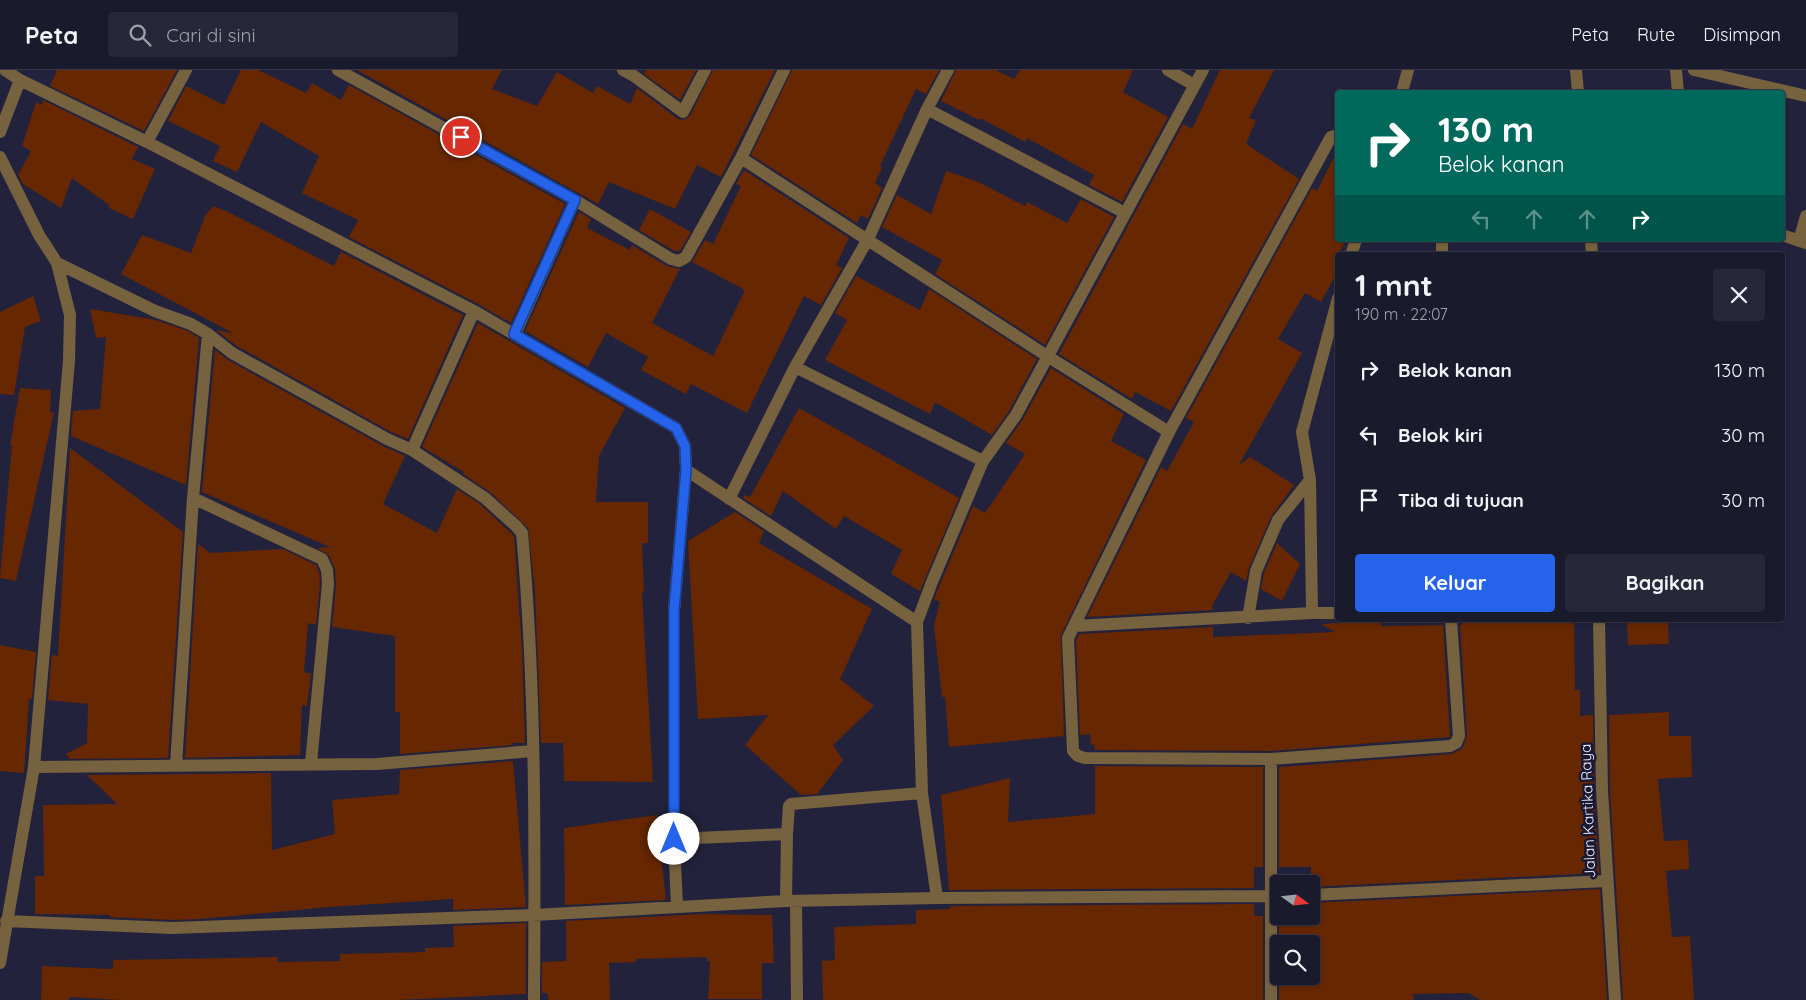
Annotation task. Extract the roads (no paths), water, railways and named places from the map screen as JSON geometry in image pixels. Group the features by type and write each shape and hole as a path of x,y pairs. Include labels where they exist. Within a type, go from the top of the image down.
{"street":[{"path":"5,70 20,80 147,142 474,311 676,428 685,446 686,470 674,610 674,839 677,907"},
{"path":"147,142 186,70"},
{"path":"631,72 683,112 705,70"},
{"path":"344,71 575,200 671,259 679,261 686,257 741,158 784,70"},
{"path":"729,499 795,366 868,239 927,109 948,70"},
{"path":"1168,70 1194,85"},
{"path":"937,898 922,793 917,622 983,461 1016,415 1203,70"},
{"path":"1403,90 1408,70"},
{"path":"1576,70 1578,90"},
{"path":"1676,70 1678,90"},
{"path":"1694,70 1780,90"},
{"path":"0,132 20,80"},
{"path":"1785,91 1806,96"},
{"path":"927,109 1126,213"},
{"path":"1335,135 1331,136 1169,432 1068,638 1072,751 1078,756 1271,759 1450,746 1456,743 1459,736 1451,622"},
{"path":"0,157 39,235 57,263 70,316 69,361 34,767 0,963"},
{"path":"741,158 1047,356 1169,432"},
{"path":"514,334 575,200"},
{"path":"1785,236 1803,242 1806,216"},
{"path":"57,263 149,308 191,324 241,358 387,439 412,450 485,498 522,533 529,635 533,752 534,1000"},
{"path":"1312,613 1310,480 1302,432 1335,309"},
{"path":"412,450 474,311"},
{"path":"176,765 193,498 208,334"},
{"path":"795,366 983,461"},
{"path":"686,470 917,622"},
{"path":"1248,618 1256,571 1278,520 1310,480"},
{"path":"193,498 322,559 327,570 328,584 310,763"},
{"path":"1074,626 1335,613"},
{"name":"Jalan Kartika Raya","path":"1599,622 1602,790 1606,881 1615,1000"},
{"path":"34,767 310,763 377,764 533,752"},
{"path":"1271,759 1274,875"},
{"path":"797,1000 787,834 788,809 791,804 922,793"},
{"path":"674,839 787,834"},
{"path":"1320,895 1606,881"},
{"path":"6,920 172,928 534,915 791,901 1270,896"},
{"path":"1271,1000 1274,925"}]}
